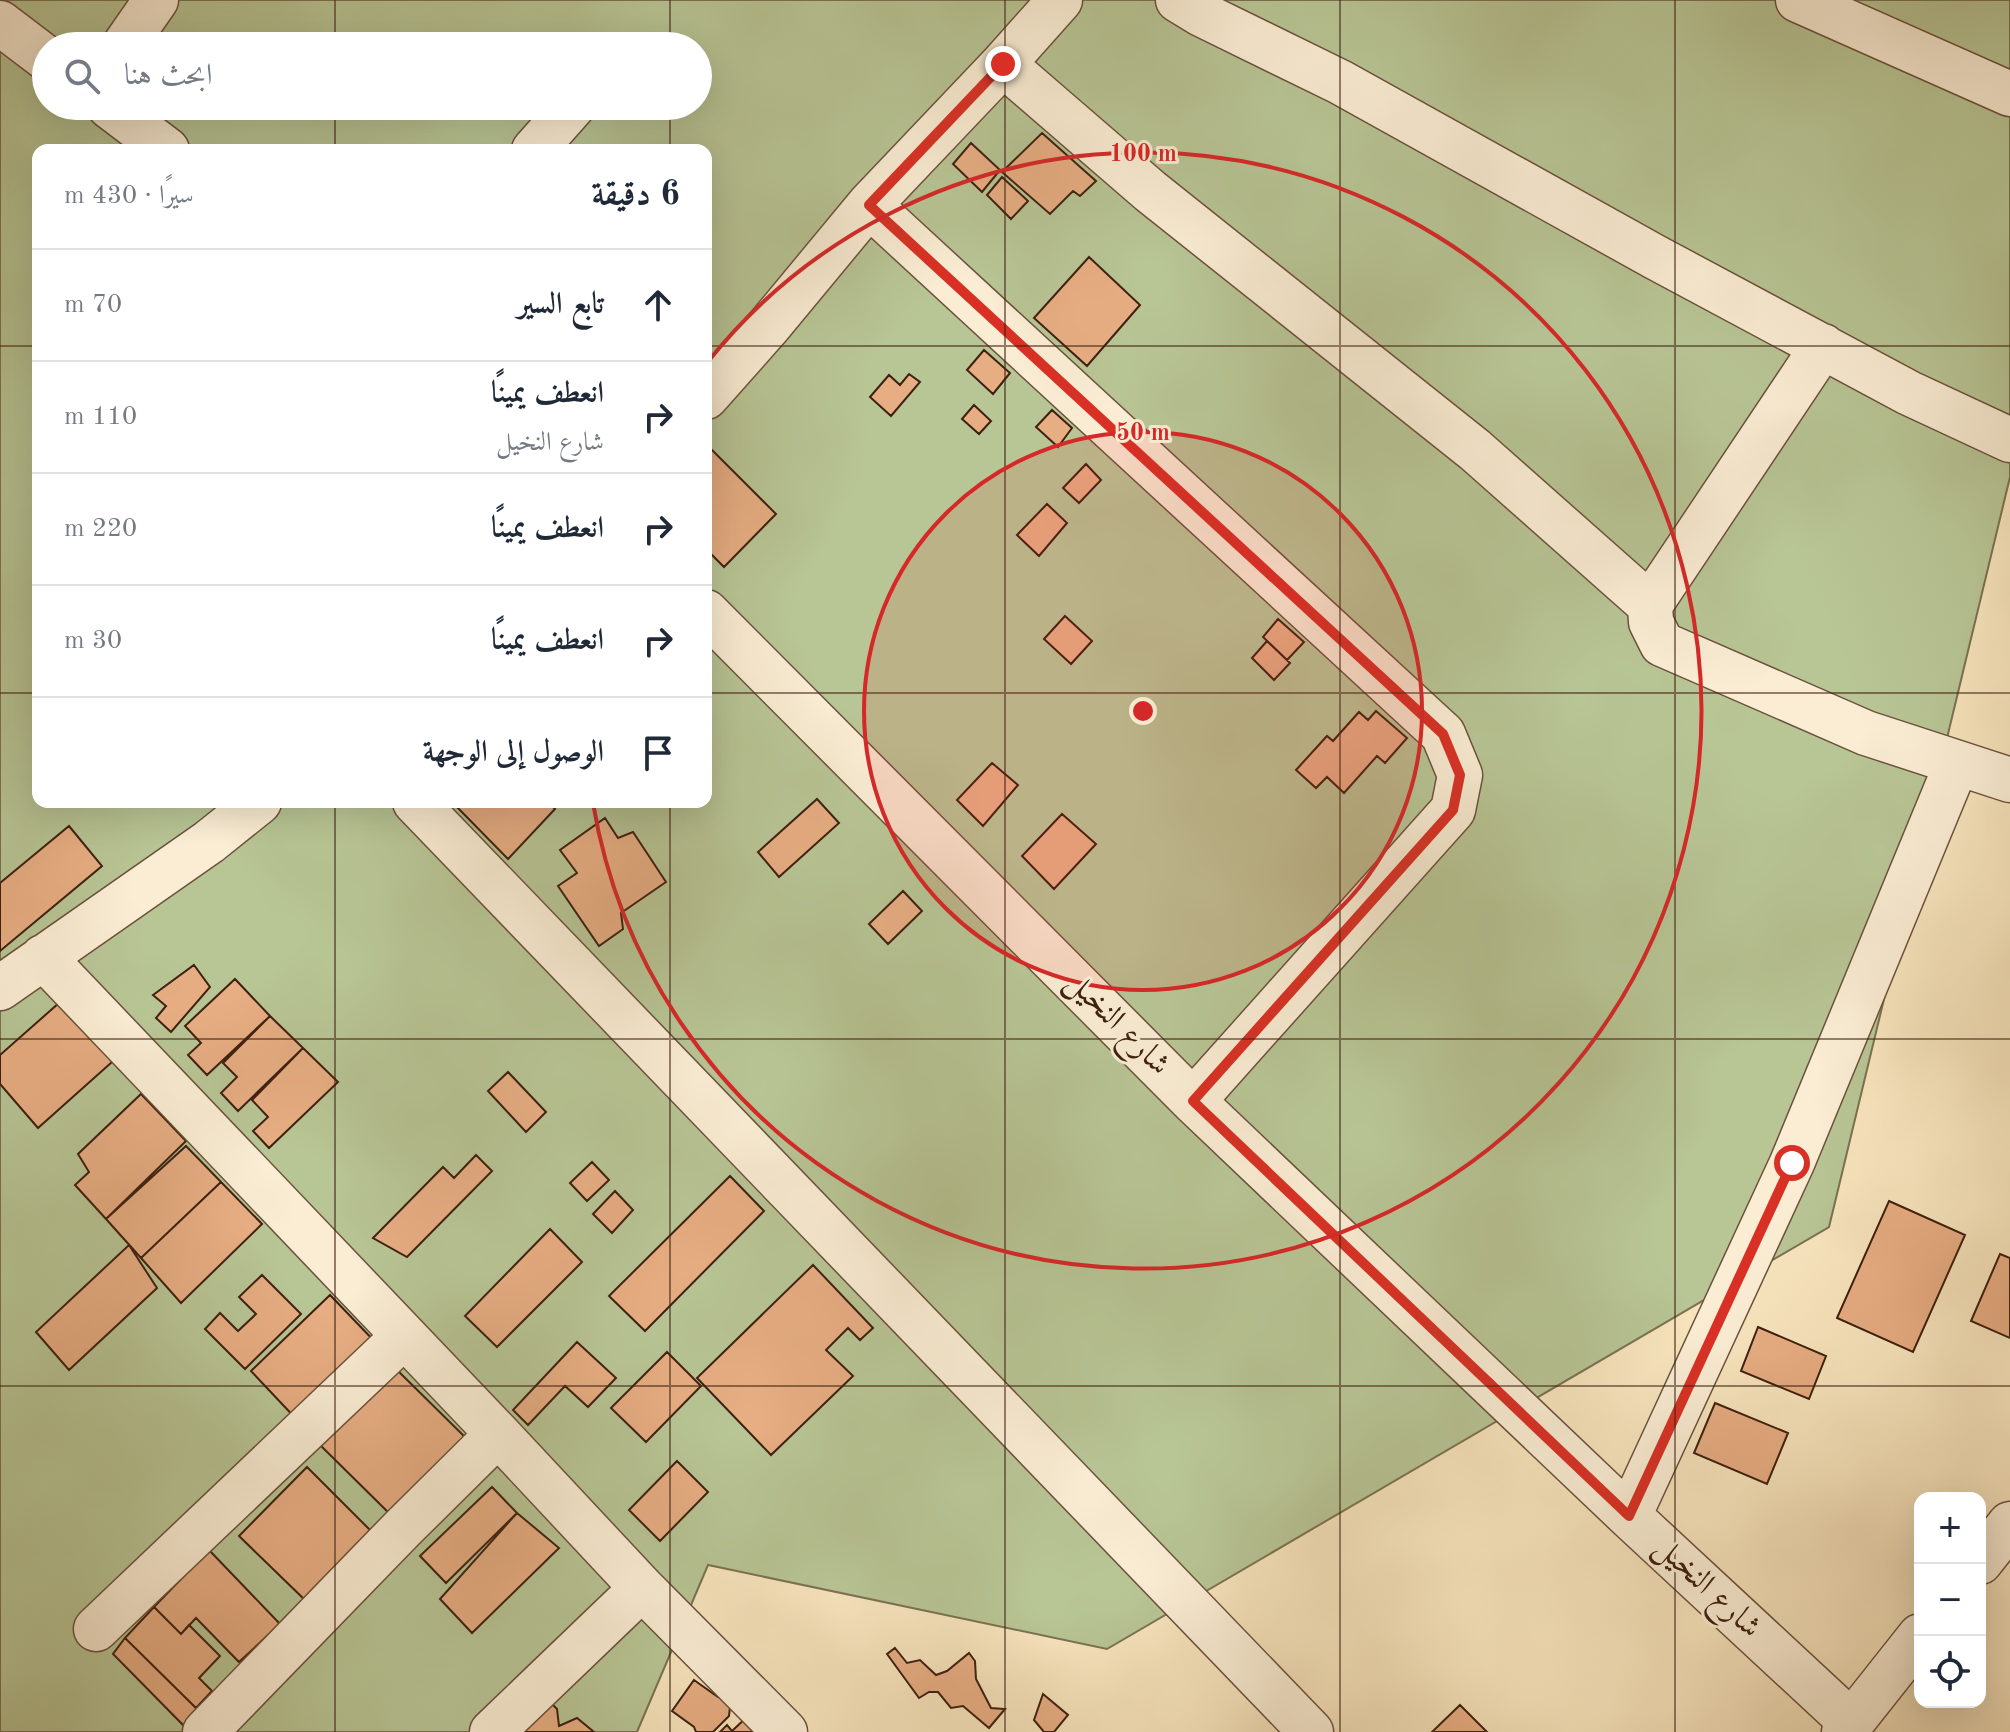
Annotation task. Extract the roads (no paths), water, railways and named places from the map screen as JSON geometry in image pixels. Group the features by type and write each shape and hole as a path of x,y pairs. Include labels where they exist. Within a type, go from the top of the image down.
{"street":[{"path":"134,32 156,0"},
{"path":"712,390 869,205 1060,0"},
{"path":"1178,0 1340,82 1655,257 1909,393 2010,440"},
{"path":"1808,2 2010,94"},
{"path":"0,23 32,47"},
{"path":"1003,64 1150,191 1475,450 1650,605"},
{"path":"127,120 159,144"},
{"path":"539,144 561,120"},
{"path":"869,205 1443,734 1460,775 1453,810 1193,1101"},
{"path":"1823,346 1650,605 1651,622 1662,644 1866,733 2010,780"},
{"name":"شارع النخيل","path":"712,618 1193,1101 1848,1727"},
{"path":"1629,1516 1792,1163 1957,763"},
{"path":"0,988 209,842 252,808"},
{"path":"421,808 1311,1732"},
{"path":"43,957 642,1588 785,1732"},
{"path":"96,1629 404,1336"},
{"path":"205,1732 498,1434"},
{"path":"1986,1554 2010,1524"},
{"path":"492,1732 642,1588"},
{"path":"1848,1727 1914,1644"}]}
